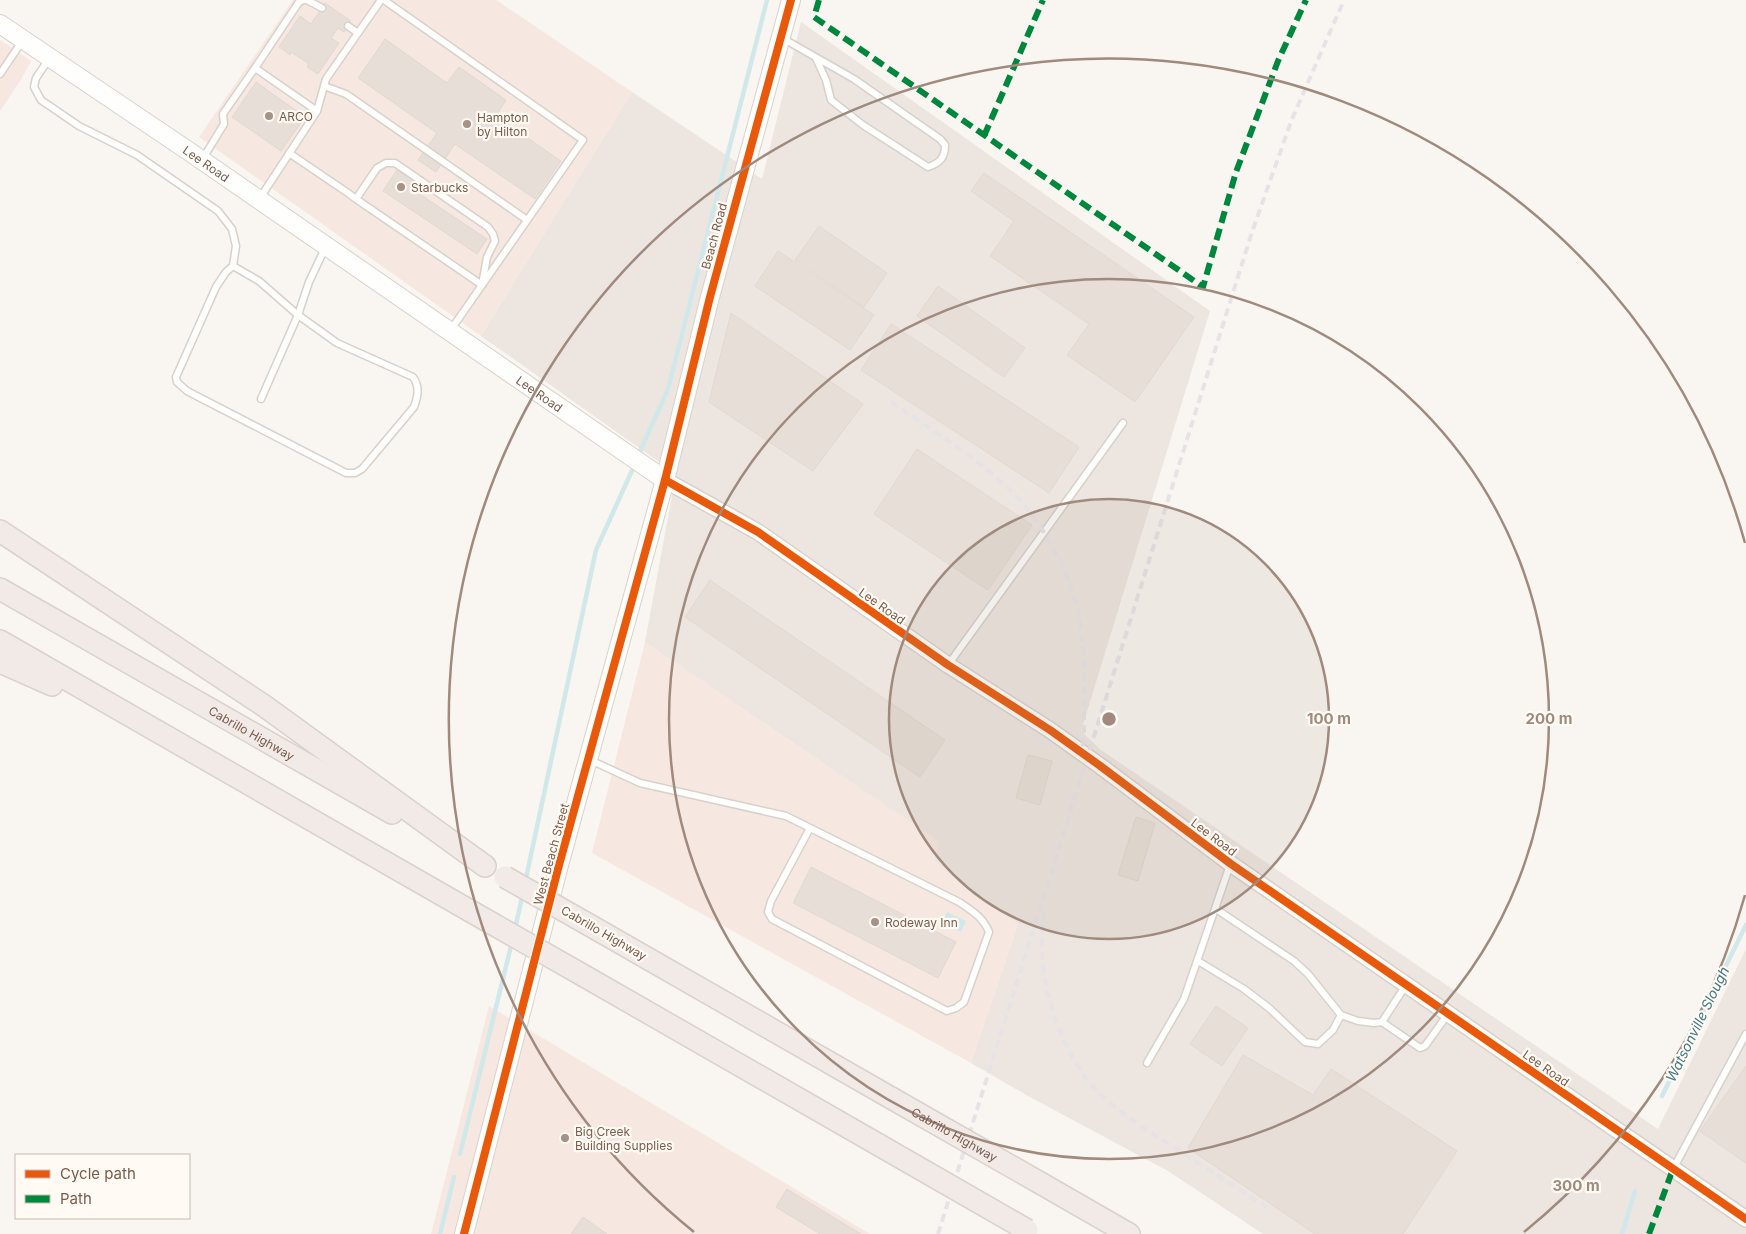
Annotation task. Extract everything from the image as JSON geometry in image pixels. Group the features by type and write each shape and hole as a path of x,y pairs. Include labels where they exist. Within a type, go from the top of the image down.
{"highway":[{"path":"0,531 263,704 485,866"},
{"name":"Cabrillo Highway","path":"0,589 1129,1234"},
{"path":"0,641 1031,1232"},
{"path":"0,662 150,727"}],"main road":[{"name":"Beach Road","path":"665,480 710,297 791,0"},
{"name":"Lee Road","path":"0,24 202,160 665,480"},
{"name":"West Beach Street","path":"464,1234 559,865 665,480"}],"street":[{"name":"Lee Road","path":"665,480 758,532 948,665 1072,746 1231,864 1746,1219"}],"lane":[{"path":"202,160 224,124 223,114 299,2 306,0 322,8"},
{"path":"258,200 317,111 326,78 383,0 583,140 449,332"},
{"path":"348,26 358,33"},
{"path":"781,38 854,79 940,139 946,145 945,154 941,161 928,167 864,125 831,100 826,80 816,58"},
{"path":"0,74 23,40"},
{"path":"50,58 36,78 34,87 41,100 79,126 137,155 218,211 232,230 236,246 233,266 226,272 216,287 176,377 177,382 187,391 346,473 355,473 362,469 414,407 418,396 417,383 413,377 337,343 298,315 259,281 233,266"},
{"path":"255,68 317,111"},
{"path":"324,86 346,94 527,220"},
{"path":"290,153 482,285"},
{"path":"356,199 377,168 386,163 395,163 488,227 493,234 495,241 487,257 482,285"},
{"path":"261,399 298,315 308,282 326,246"},
{"path":"948,665 1123,423"},
{"path":"588,760 640,783 786,816 959,902 978,914 985,922 989,932 964,1002 956,1008 947,1011 772,919 768,912 771,901 810,828"},
{"path":"1147,1063 1184,999 1231,864"},
{"path":"1216,908 1294,961 1308,974 1341,1015 1358,1021 1382,1022 1420,1048 1425,1046 1448,1014"},
{"path":"1198,961 1244,989 1269,1008 1304,1042 1318,1044 1333,1030 1341,1015"},
{"path":"1382,1022 1406,985"},
{"path":"1672,1169 1746,1034"}],"shaded area":[{"path":"293,0 496,0 632,92 481,336 199,137"},
{"path":"801,22 1210,311 1081,731 1101,750 1658,1129 1746,949 1746,1234 1263,1234 1168,1171 1028,1096 971,1063 1018,924 934,861 940,842 645,642 676,474 481,336 632,92 762,179"},
{"path":"0,40 31,61 0,111"},
{"path":"645,642 941,842 934,861 1018,924 971,1063 592,853"},
{"path":"489,1006 870,1234 431,1234"}],"water":[{"path":"947,912 966,921 961,932 942,922"}],"building":[{"path":"325,3 351,21 344,32 338,28 331,38 339,43 318,74 307,67 309,64 291,52 290,55 279,47 300,16 311,24"},
{"name":"Hampton by Hilton","path":"385,39 447,83 459,67 506,100 496,116 561,161 535,199 455,144 436,172 418,160 437,133 358,78"},
{"path":"256,82 305,117 281,151 232,117"},
{"path":"397,170 414,181 412,189 487,239 477,254 383,191"},
{"path":"984,173 1194,317 1135,402 1067,355 1089,324 990,256 1014,221 971,191"},
{"path":"819,226 887,273 864,307 795,260"},
{"path":"778,251 874,315 850,350 755,286"},
{"path":"938,286 1025,348 1004,377 917,316"},
{"path":"731,313 863,404 813,471 709,402"},
{"path":"891,324 1079,447 1049,493 861,370"},
{"path":"917,449 1032,525 988,590 874,514"},
{"path":"710,580 945,740 920,777 685,617"},
{"path":"1028,755 1052,761 1040,805 1016,798"},
{"path":"1136,817 1155,823 1138,881 1118,875"},
{"name":"Rodeway Inn","path":"811,867 956,942 938,978 793,903"},
{"path":"1216,1006 1248,1028 1222,1066 1190,1044"},
{"path":"1243,1055 1313,1095 1331,1069 1457,1151 1403,1234 1315,1234 1188,1148"},
{"path":"1746,1066 1746,1163 1700,1131"},
{"path":"787,1189 861,1234 820,1234 776,1207"},
{"path":"583,1217 607,1234 571,1234"}],"waterway":[{"path":"638,456 668,389 767,0"},
{"path":"525,883 596,550 635,464"},
{"path":"515,929 523,893"},
{"name":"Watsonville Slough","path":"1662,1096 1746,925"},
{"path":"460,1154 512,942"},
{"path":"440,1234 454,1177"},
{"name":"Watsonville Slough","path":"1622,1234 1635,1191"}],"railway":[{"path":"938,1234 1252,232 1292,119 1344,0"},
{"path":"891,402 954,445 999,480 1036,520 1056,553 1071,587 1080,622 1084,684 1084,734 1081,762"},
{"path":"1044,913 1042,936 1043,968 1051,1007 1066,1045 1086,1079 1107,1100 1136,1123 1267,1207"}],"marked path":[{"path":"819,0 814,17 1203,287 1236,172 1278,61 1306,0"},
{"path":"984,136 1043,0"},
{"path":"1649,1234 1673,1169"}],"cycle path":[{"path":"464,1234 559,865 665,480 710,297 791,0"},
{"path":"665,480 758,532 948,665 1050,730 1231,864 1746,1219"}],"place":[{"name":"ARCO","path":"269,116"},
{"name":"Hampton by Hilton","path":"467,124"},
{"name":"Starbucks","path":"401,187"},
{"name":"Rodeway Inn","path":"875,922"},
{"name":"Big Creek Building Supplies","path":"565,1138"}]}
